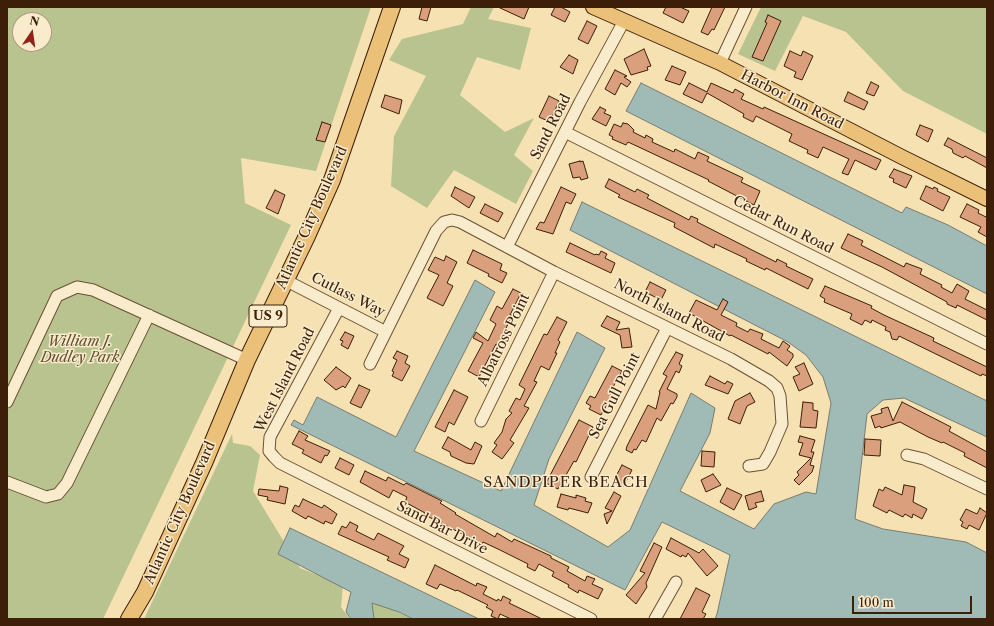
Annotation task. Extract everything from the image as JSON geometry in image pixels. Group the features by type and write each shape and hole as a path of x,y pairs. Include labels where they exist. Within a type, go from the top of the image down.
{"highway":[{"name":"Atlantic City Boulevard","path":"129,619 145,592 247,360 307,236 332,180 392,7"}],"main road":[{"name":"Harbor Inn Road","path":"594,7 720,63 987,199"}],"street":[{"path":"720,63 746,7"},
{"name":"Sand Road","path":"507,247 565,132 624,21"},
{"name":"Cedar Run Road","path":"565,132 987,344"},
{"name":"North Island Road","path":"386,332 436,231 444,222 452,220 460,222 554,272 737,363 769,381 777,388 782,402 782,424 763,464 750,466"},
{"name":"Albatross Point","path":"482,421 554,272"},
{"name":"Cutlass Way","path":"285,280 386,332 370,364"},
{"path":"7,402 57,296 76,287 93,290 247,360"},
{"name":"West Island Road","path":"280,463 270,451 270,437 339,308"},
{"path":"7,482 46,497 58,494 67,483 149,315"},
{"name":"Sea Gull Point","path":"591,477 667,328"},
{"path":"907,455 924,459 987,489"},
{"name":"Sand Bar Drive","path":"280,463 591,619"},
{"path":"656,619 676,582"}],"green space":[{"name":"William J. Dudley Park","path":"7,7 371,7 316,171 241,158 245,203 291,225 103,619 7,619"},
{"path":"471,7 494,7 488,19 531,28 520,70 477,57 460,95 505,132 534,118 514,155 533,171 516,204 454,170 427,208 391,186 394,136 426,76 389,60 402,39 463,24"},
{"path":"761,7 987,7 987,134 903,91 846,32 803,16 775,71 738,54"},
{"path":"232,434 233,443 250,446 260,455 253,491 300,568 343,585 341,607 350,619 144,619"},
{"path":"368,599 402,614 412,619 374,619"}],"water":[{"path":"641,83 902,213 906,207 948,225 987,246 987,294 626,111"},
{"path":"582,202 987,401 987,437 904,398 883,400 867,414 855,519 883,529 966,542 987,553 987,619 715,619 730,555 662,522 625,590 291,425 294,420 303,425 317,397 396,437 475,280 495,292 414,451 501,491 577,332 605,348 549,459 534,505 608,547 630,530 691,393 715,408 710,433 680,491 754,529 774,504 806,492 816,494 831,403 823,377 806,355 788,342 570,230"},
{"path":"290,528 479,619 413,619 399,612 372,603 374,619 351,619 346,612 351,592 278,554"}],"building":[{"path":"422,7 431,7 427,21 419,19"},
{"path":"498,7 529,7 524,19"},
{"path":"555,7 561,7 570,12 565,22 551,15"},
{"path":"666,7 680,7 689,11 683,23 663,13"},
{"path":"712,7 725,7 714,30 712,29 708,35 701,32"},
{"path":"768,15 781,21 763,61 752,57 767,23 765,22"},
{"path":"587,21 597,26 588,44 578,39"},
{"path":"644,49 651,66 647,67 648,70 631,75 624,59"},
{"path":"790,51 801,56 803,51 813,56 802,80 794,77 796,72 784,66"},
{"path":"569,55 578,60 573,74 560,67"},
{"path":"672,66 686,72 680,85 665,80"},
{"path":"615,70 627,76 624,77 631,82 627,87 621,83 615,95 605,89"},
{"path":"871,82 879,86 874,96 866,93"},
{"path":"689,83 707,92 711,83 733,93 735,89 744,94 741,99 763,109 764,107 881,160 876,170 855,160 848,175 842,173 849,159 823,147 818,158 807,153 808,150 789,141 792,134 756,116 753,122 743,117 744,114 707,93 702,103 683,94"},
{"path":"848,92 868,102 864,110 844,101"},
{"path":"385,95 402,100 399,114 381,107"},
{"path":"549,96 559,101 550,122 539,117"},
{"path":"600,107 606,110 604,113 611,116 606,126 592,119"},
{"path":"322,122 331,125 325,142 316,140"},
{"path":"623,123 628,124 634,130 633,132 645,138 646,135 653,139 652,142 674,152 675,149 695,159 698,152 709,157 707,161 743,178 741,182 760,191 754,205 708,181 709,180 628,142 626,145 612,139 613,137 609,135 614,124 621,127"},
{"path":"920,125 933,130 928,142 916,135"},
{"path":"948,138 987,158 987,168 965,156 963,158 953,153 952,149 944,145"},
{"path":"583,161 588,178 581,180 580,177 573,178 569,164"},
{"path":"894,169 912,176 906,188 893,182 894,179 889,177"},
{"path":"609,179 635,192 637,189 649,195 647,198 689,220 691,216 698,219 697,222 752,250 776,262 777,259 787,264 786,266 813,279 808,289 766,268 765,270 746,261 747,259 715,244 714,248 674,227 675,223 618,197 620,195 605,187"},
{"path":"926,186 933,189 934,187 938,189 937,191 950,197 943,211 920,199"},
{"path":"455,187 475,197 469,208 451,196"},
{"path":"561,187 576,194 571,204 566,202 553,234 536,229 540,222 544,223"},
{"path":"275,190 285,195 278,214 266,208"},
{"path":"485,204 503,213 498,222 480,213"},
{"path":"967,204 979,210 978,213 986,217 987,214 987,237 978,232 981,227 960,217"},
{"path":"848,234 863,241 861,245 904,267 906,263 922,269 920,274 942,285 941,287 952,293 957,284 969,291 965,299 987,310 987,320 957,305 956,308 947,304 947,302 882,267 841,248"},
{"path":"570,243 595,255 599,255 601,251 607,254 605,258 615,263 611,273 566,252"},
{"path":"473,250 502,264 500,270 507,273 502,283 488,276 489,274 467,263"},
{"path":"446,256 457,262 447,283 453,286 443,306 427,298 439,275 428,270 435,257 444,261"},
{"path":"650,282 666,290 661,300 645,292"},
{"path":"825,286 872,306 871,308 884,315 934,338 933,341 987,367 987,376 982,374 981,376 899,336 897,340 892,339 890,332 885,330 886,327 872,320 871,323 865,320 862,325 850,319 852,314 824,302 825,299 820,296"},
{"path":"513,289 521,293 510,315 512,315 501,342 499,342 498,345 496,344 479,377 468,371 483,343 473,338 476,332 488,341 496,324 490,320 497,306 502,309"},
{"path":"723,299 728,302 721,315 737,323 736,326 748,332 750,329 763,334 761,339 779,348 783,341 790,346 787,350 793,354 793,357 787,366 769,352 768,354 731,335 730,336 689,313 696,300 717,310"},
{"path":"607,316 620,322 616,330 629,328 632,347 622,348 620,335 601,326"},
{"path":"557,317 567,322 558,340 560,342 555,353 557,353 549,370 541,366 534,381 537,382 524,406 529,408 510,440 514,443 502,459 492,452 497,445 494,443 502,432 506,419 512,413 509,411 516,398 520,400 525,389 519,385 544,334 547,335"},
{"path":"345,332 354,336 348,349 341,345 343,341 340,340"},
{"path":"397,351 408,356 405,363 410,366 402,381 392,376 394,372 392,371 397,360 393,358"},
{"path":"676,352 683,355 679,364 682,366 679,373 676,371 667,389 677,394 677,397 673,404 671,403 661,421 657,418 646,442 642,440 636,450 634,449 632,453 626,450 627,446 648,405 656,409 659,392 667,376 663,374"},
{"path":"804,363 813,384 799,391 793,377 800,374 795,367"},
{"path":"612,366 622,371 613,387 616,389 601,415 589,409 591,406 586,403 590,396 595,398"},
{"path":"336,367 351,378 345,388 343,386 336,390 324,380"},
{"path":"710,376 725,384 727,381 733,384 728,394 705,385"},
{"path":"359,385 370,390 361,408 350,403"},
{"path":"454,390 468,397 454,425 449,422 445,432 435,427"},
{"path":"750,393 755,402 747,406 740,424 728,419 735,401"},
{"path":"803,402 813,403 813,410 818,411 816,428 800,427"},
{"path":"902,402 951,427 949,431 987,452 987,468 964,456 965,453 943,442 942,443 928,437 900,422 881,428 880,426 875,428 871,416 882,413 881,409 888,407 893,421"},
{"path":"579,420 593,427 576,462 574,461 558,489 546,483"},
{"path":"299,431 308,436 305,440 330,451 327,456 325,455 321,463 302,453 304,450 292,444"},
{"path":"800,436 815,440 811,452 814,452 810,465 814,466 812,472 799,485 794,480 799,475 797,472 811,458 799,455 803,443 798,442"},
{"path":"448,437 471,450 475,442 482,446 474,464 466,463 451,456 450,452 442,448"},
{"path":"865,439 881,440 880,456 864,455"},
{"path":"702,451 715,452 714,467 701,466"},
{"path":"340,458 354,465 349,475 335,468"},
{"path":"622,465 632,470 623,487 613,482"},
{"path":"365,471 386,481 388,477 404,485 406,483 442,501 440,503 456,513 455,514 495,537 497,533 512,542 514,539 551,556 551,558 569,567 567,571 585,581 587,576 595,579 592,584 603,589 598,599 579,590 578,593 568,587 569,585 552,576 554,572 539,564 535,571 527,567 528,564 483,542 482,544 429,517 424,514 425,513 405,502 407,497 393,490 389,498 360,482"},
{"path":"713,474 721,485 706,492 701,480"},
{"path":"904,485 915,487 913,502 927,509 922,519 913,514 912,518 905,514 903,517 889,510 887,513 873,506 879,489 883,491 885,487 902,495"},
{"path":"280,486 288,488 285,504 267,500 268,497 258,495 259,489 279,491"},
{"path":"727,488 742,495 734,510 720,502"},
{"path":"761,491 764,501 755,503 757,507 749,510 745,496"},
{"path":"614,492 621,496 607,524 604,514 612,511 605,508"},
{"path":"561,494 576,498 576,495 586,498 585,501 592,503 588,513 569,508 568,510 557,507"},
{"path":"303,499 322,508 324,505 337,514 332,524 325,521 324,524 308,516 306,519 292,511 295,505 299,507"},
{"path":"980,508 987,513 979,530 969,525 967,529 961,526 963,522 960,520 966,509 977,514"},
{"path":"350,522 358,526 356,531 374,540 378,533 404,546 399,554 409,559 405,568 387,560 389,557 338,534 342,526 346,528"},
{"path":"671,538 699,553 703,549 718,566 707,576 688,553 686,557 682,555 681,557 666,549"},
{"path":"654,543 662,547 646,583 647,587 636,604 626,595 645,573 640,571"},
{"path":"435,565 476,586 477,583 487,587 483,594 497,601 498,599 501,601 503,596 511,600 509,603 542,619 511,619 500,614 498,619 491,616 493,611 486,607 488,605 457,590 456,591 440,584 437,589 426,584"},
{"path":"696,588 710,595 702,612 706,614 703,619 680,619"}],"district":[{"name":"SANDPIPER BEACH","path":"566,483"}]}
